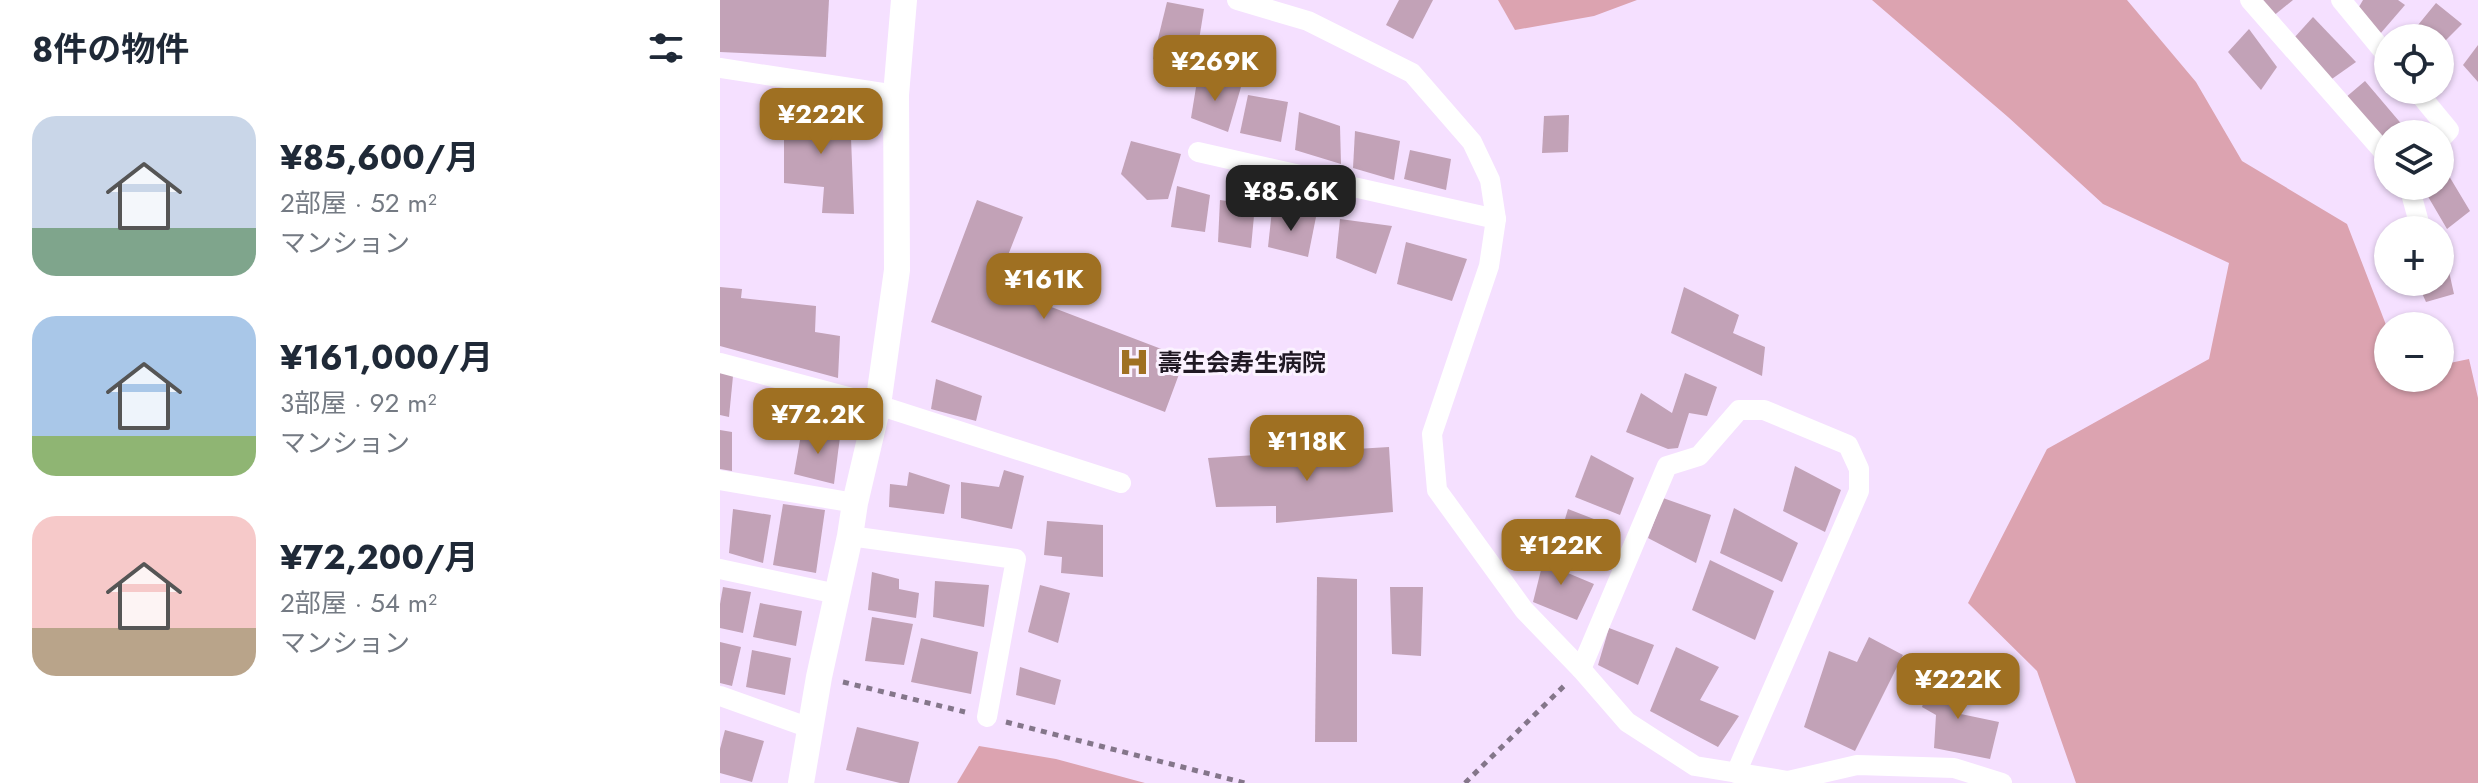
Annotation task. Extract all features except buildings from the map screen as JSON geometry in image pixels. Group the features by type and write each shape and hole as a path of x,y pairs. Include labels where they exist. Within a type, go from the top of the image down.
{"street":[{"path":"801,783 819,677 878,405 897,270 896,95 904,0"},
{"path":"1237,0 1308,21 1412,73 1472,142 1490,180 1496,219 1489,266 1432,434 1437,490 1524,610 1627,722 1695,766 1736,773 1788,781 1857,765 1954,768 2002,783"},
{"path":"2250,0 2374,141"},
{"path":"2341,0 2374,40"},
{"path":"720,68 896,95"},
{"path":"2428,104 2441,120"},
{"path":"1198,152 1496,219"},
{"path":"720,363 878,405 1121,483"},
{"path":"1581,669 1667,466 1699,456 1739,410 1764,410 1848,445 1859,469 1859,491 1736,773"},
{"path":"720,480 855,503"},
{"path":"850,536 1016,559 987,717"},
{"path":"720,569 837,594"},
{"path":"720,696 810,728"}],"path":[{"path":"1465,783 1581,669"},
{"path":"819,677 894,693 1245,783"}],"shaded area":[{"path":"1498,0 1637,0 1594,16 1515,30"},
{"path":"1872,0 2127,0 2196,82 2242,161 2347,224 2381,312 2374,312 2374,392 2454,392 2454,362 2469,359 2478,398 2478,783 2076,783 2037,671 1968,603 2047,449 2209,359 2229,263 2103,204"},
{"path":"979,746 1056,759 1145,783 957,783"}],"place":[{"name":"壽生会寿生病院","path":"1134,362"}]}
